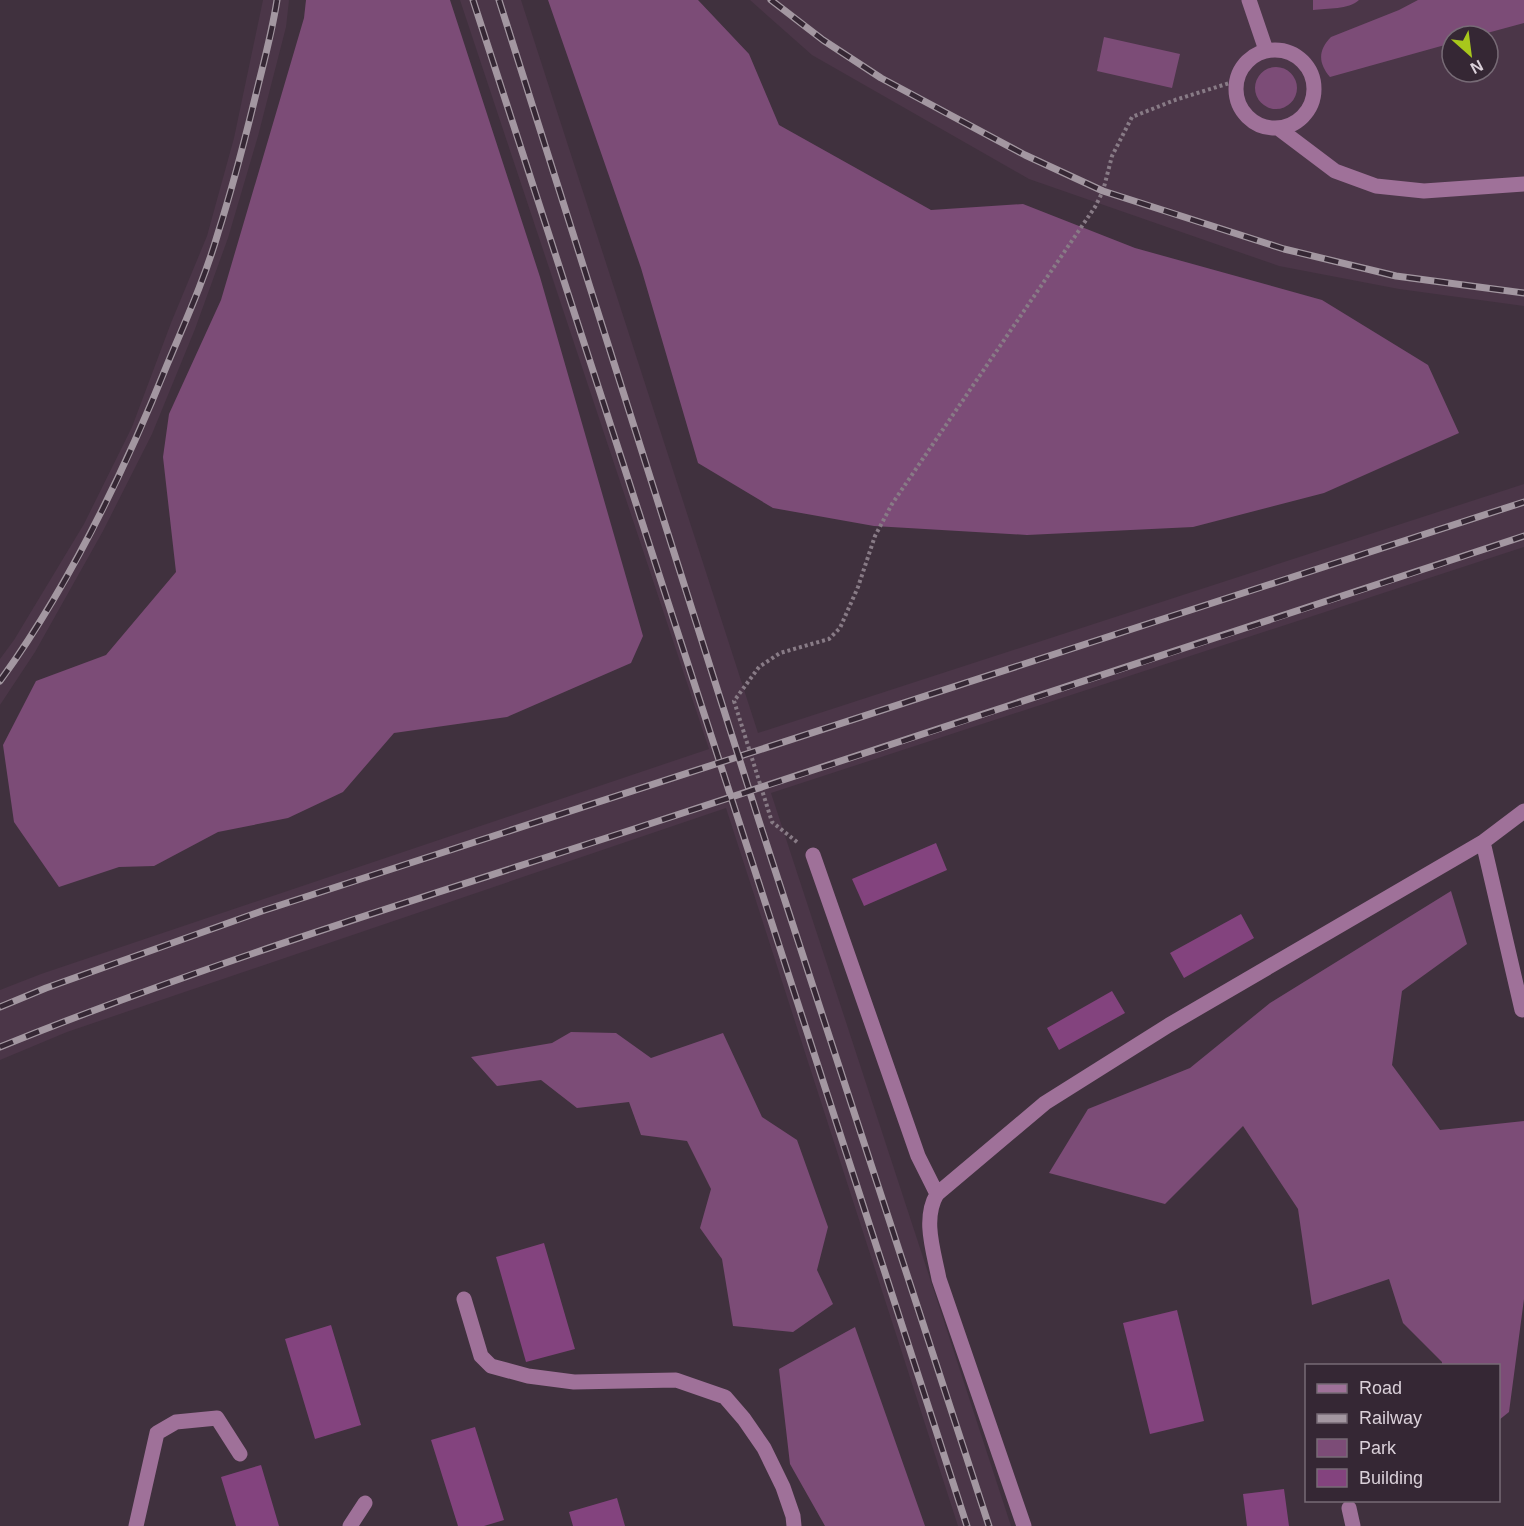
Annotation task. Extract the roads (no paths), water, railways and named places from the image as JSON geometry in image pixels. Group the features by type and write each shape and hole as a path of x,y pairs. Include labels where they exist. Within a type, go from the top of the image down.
{"street":[{"path":"1250,0 1266,50"},
{"path":"1266,50 1282,50 1296,55 1308,65 1314,81 1314,98 1307,113 1294,124 1278,128 1263,126 1251,120 1241,109 1236,95 1236,81 1242,68 1252,56 1266,50"},
{"path":"1278,128 1335,171 1377,186 1424,191 1524,184"},
{"path":"1024,1526 939,1279 930,1238 930,1206 937,1194 1045,1103 1169,1025 1483,842 1524,811"},
{"path":"1483,842 1522,1010"},
{"path":"813,855 918,1156 937,1194"},
{"path":"464,1299 481,1356 491,1366 528,1376 574,1382 676,1380 725,1397 764,1448 783,1486 794,1526"},
{"path":"136,1526 157,1433 176,1422 217,1418 240,1454"},
{"path":"350,1526 365,1503"},
{"path":"1349,1508 1353,1526"}],"railway":[{"path":"0,681 49,606 93,528 132,447 194,300 213,250 233,183 273,25 277,0"},
{"path":"473,0 967,1526"},
{"path":"499,0 759,821 989,1526"},
{"path":"771,0 823,40 881,78 1025,155 1103,191 1284,249 1396,276 1524,293"},
{"path":"0,1007 46,988 262,911 1524,502"},
{"path":"0,1047 157,987 315,932 1524,536"}]}
